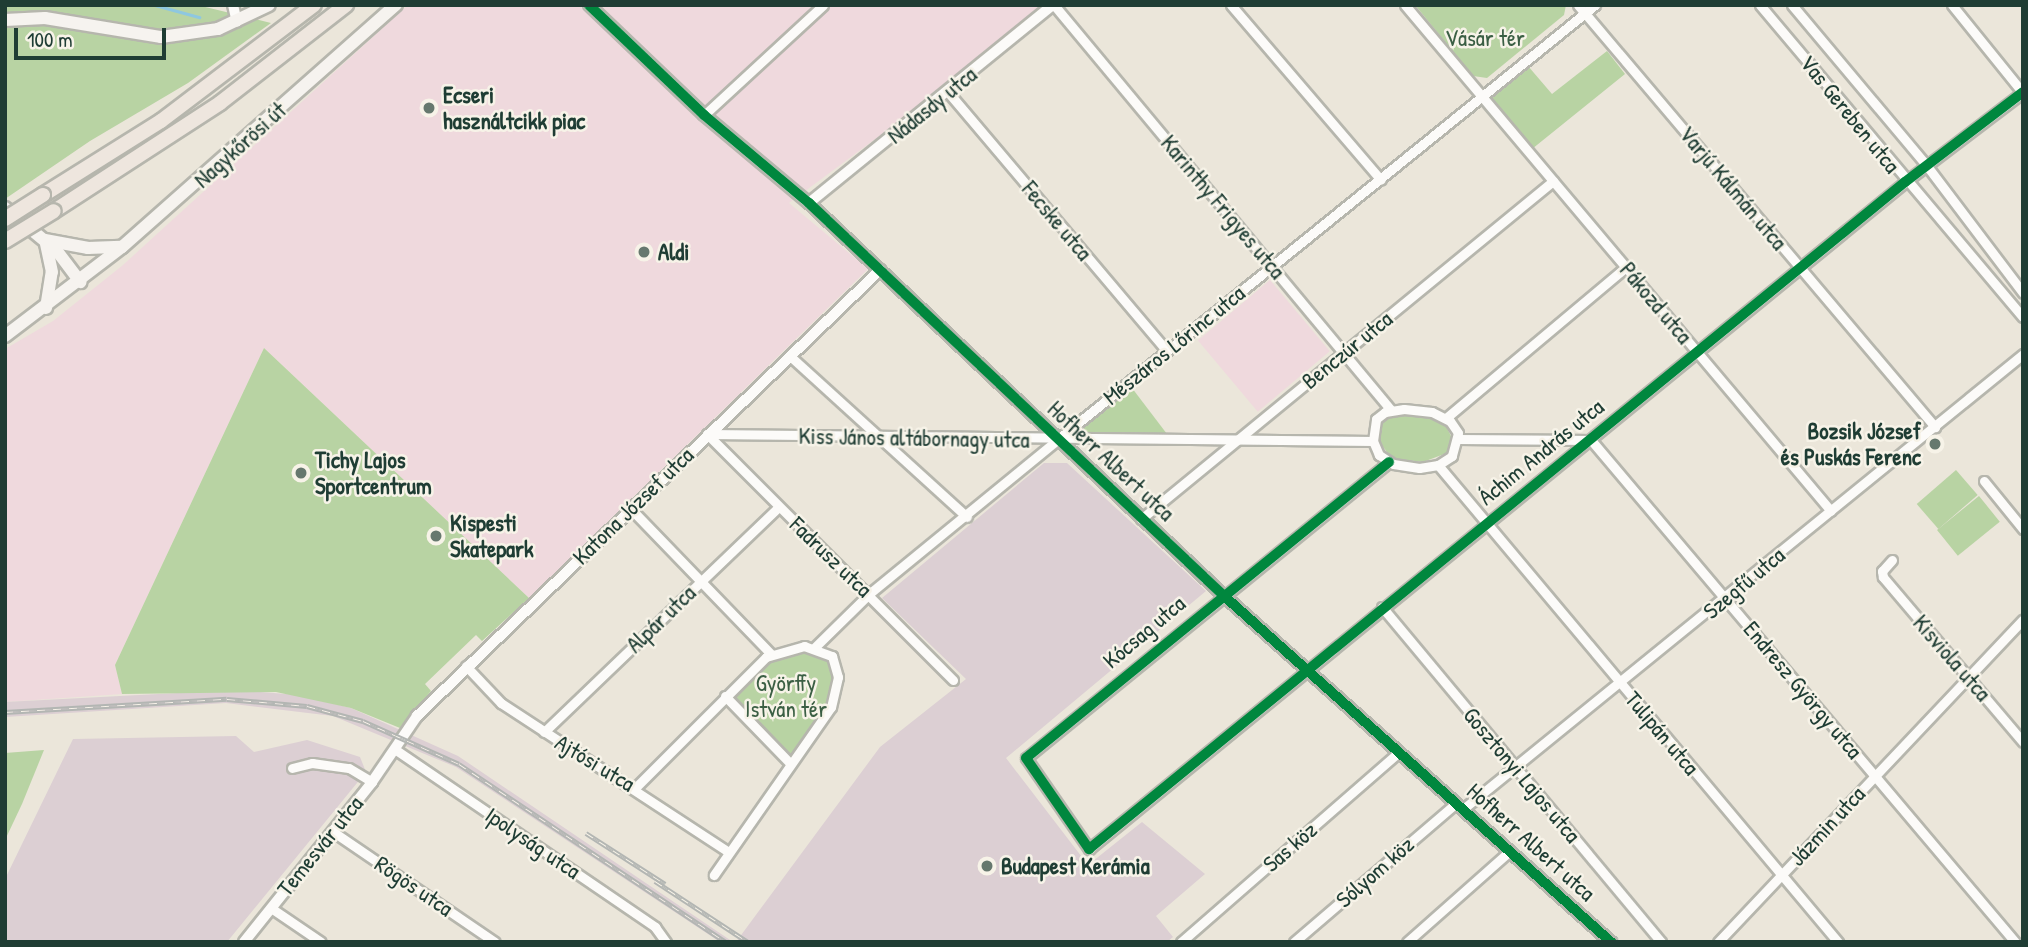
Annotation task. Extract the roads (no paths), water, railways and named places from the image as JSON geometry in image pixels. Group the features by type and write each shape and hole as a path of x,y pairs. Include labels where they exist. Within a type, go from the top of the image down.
{"main road":[{"path":"5,20 44,18 162,37 237,22 269,5"},
{"path":"5,219 161,121 314,5"},
{"path":"5,241 220,103 346,5"},
{"name":"Nagykőrösi út","path":"5,336 46,308 122,247 396,5"},
{"path":"5,208 45,240 80,282"},
{"path":"45,240 88,248 122,247"},
{"path":"45,240 52,272 46,308"}],"street":[{"path":"233,5 237,22"},
{"name":"Hofherr Albert utca","path":"589,5 704,115 809,203 1223,595 1611,942"},
{"path":"704,115 823,5"},
{"name":"Nádasdy utca","path":"809,203 1054,5"},
{"name":"Karinthy Frigyes utca","path":"1054,5 1391,410"},
{"path":"1231,5 1381,180"},
{"path":"1405,5 1480,96 1595,5"},
{"path":"1578,5 1585,13"},
{"name":"Vas Gereben utca","path":"1760,5 1905,182 2023,317"},
{"name":"Vas Gereben utca","path":"1792,5 1927,166 2023,293"},
{"path":"1952,5 2023,93"},
{"name":"Varjú Kálmán utca","path":"1585,13 1935,427"},
{"name":"Fecske utca","path":"948,92 1167,351"},
{"name":"Áchim András utca","path":"1089,849 1905,182 2023,93"},
{"name":"Mészáros Lőrinc utca","path":"815,647 869,594 967,517 1272,265 1381,180 1480,96"},
{"name":"Pákozd utca","path":"1480,96 1831,510"},
{"name":"Benczúr utca","path":"1141,519 1553,181"},
{"path":"1446,418 1626,267"},
{"name":"Katona József utca","path":"396,750 416,716 466,666 880,270"},
{"name":"Szegfű utca","path":"1460,806 1515,767 1726,599 2023,354"},
{"path":"790,356 967,517"},
{"path":"1391,410 1422,410 1446,418 1456,428 1458,439 1452,456 1438,465 1412,468 1389,462 1379,455 1373,441 1376,419 1391,410"},
{"name":"Kiss János altábornagy utca","path":"707,435 1373,441"},
{"name":"Fadrusz utca","path":"707,435 953,680"},
{"path":"1458,439 1591,440"},
{"name":"Endresz György utca","path":"1591,440 2015,942"},
{"name":"Kócsag utca","path":"1089,849 1026,758 1389,462"},
{"path":"1438,465 1488,521"},
{"path":"1984,481 2023,529"},
{"name":"Alpár utca","path":"544,732 779,507"},
{"path":"631,509 771,654"},
{"name":"Tulipán utca","path":"1488,521 1838,942"},
{"name":"Kisviola utca","path":"1892,560 1881,574 2023,742"},
{"name":"Gosztonyi Lajos utca","path":"1382,607 1661,942"},
{"name":"Jázmin utca","path":"1718,942 2023,619"},
{"path":"636,787 725,696 771,654 815,647 835,660 837,692 827,714 790,763 714,875"},
{"name":"Ajtósi utca","path":"466,666 501,703 636,787 729,852"},
{"path":"725,696 790,763"},
{"name":"Temesvár utca","path":"244,942 396,750"},
{"name":"Ipolyság utca","path":"396,750 655,927 666,940"},
{"name":"Sas köz","path":"1181,942 1399,752"},
{"path":"292,768 312,763 349,768 372,782"},
{"name":"Sólyom köz","path":"1294,942 1460,806"},
{"name":"Rögös utca","path":"332,831 495,942"},
{"path":"1407,942 1510,851"},
{"path":"271,908 321,942"}],"waterway":[{"path":"155,5 199,17"}],"railway":[{"path":"5,712 227,699 307,706 363,721 459,764 726,942"},
{"path":"586,833 665,884"},
{"path":"655,881 748,942"}],"place":[{"name":"Ecseri használtcikk piac","path":"429,108"},
{"name":"Aldi","path":"644,252"},
{"name":"Bozsik József és Puskás Ferenc","path":"1935,444"},
{"name":"Tichy Lajos Sportcentrum","path":"301,473"},
{"name":"Kispesti Skatepark","path":"436,536"},
{"name":"Budapest Kerámia","path":"987,866"}],"park label":[{"name":"Vásár tér","path":"1485,38"},
{"name":"Györffy István tér","path":"786,696"}]}
